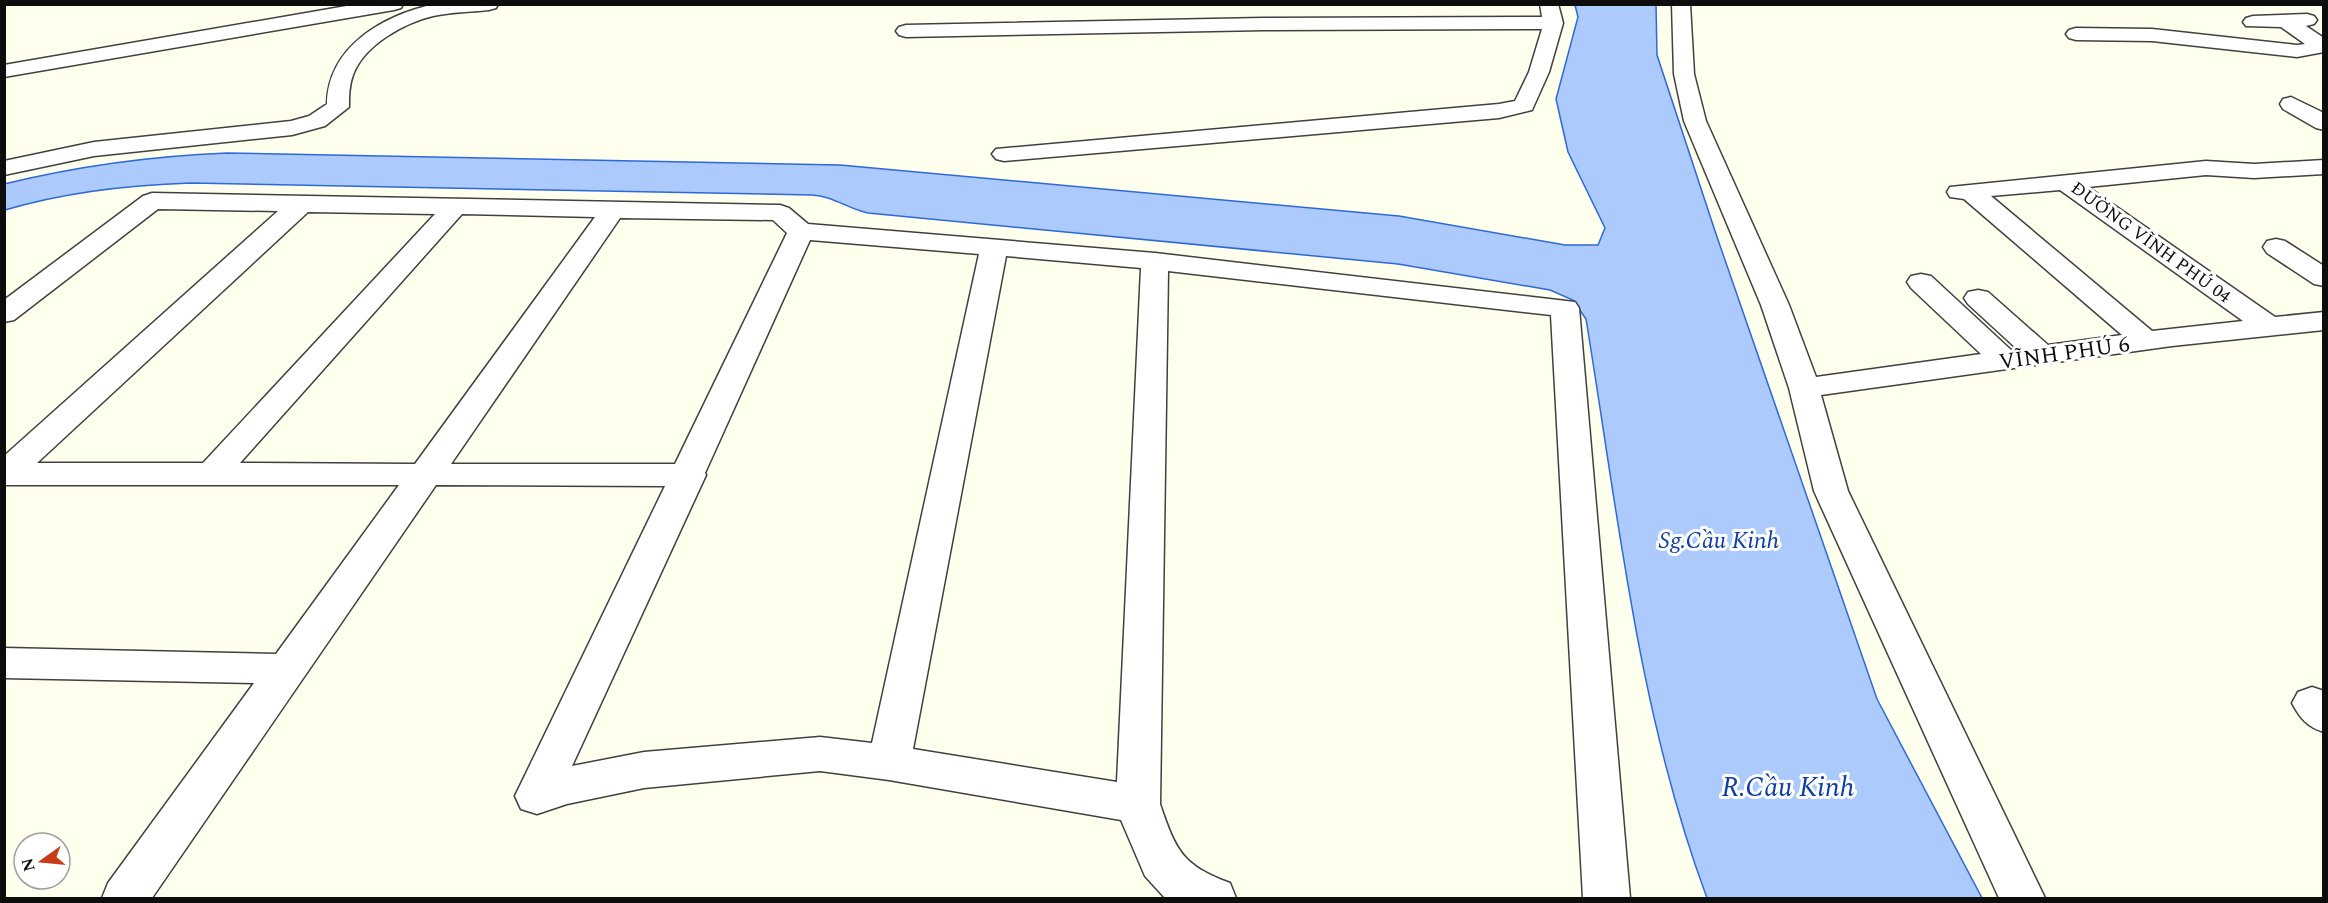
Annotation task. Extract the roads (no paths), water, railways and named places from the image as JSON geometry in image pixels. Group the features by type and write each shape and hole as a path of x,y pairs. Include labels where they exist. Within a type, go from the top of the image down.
{"street":[{"path":"4,70 394,4"},
{"path":"4,168 94,149 292,128 317,121 338,107 339,82 350,61 368,39 422,13 489,4"},
{"path":"1681,4 1684,74 1695,121 1775,304 1804,388 1831,491 2022,898"},
{"path":"906,31 1415,32 1551,14 1539,72 1524,105 1499,111 1004,154"},
{"path":"2253,22 2293,26 2324,20"},
{"path":"2076,34 2152,34 2297,51 2319,47 2317,43 2293,26"},
{"path":"2291,104 2324,123"},
{"name":"ĐƯỜNG VĨNH PHÚ 04","path":"2065,182 2206,168 2254,171 2324,167"},
{"path":"2065,182 1966,194 2070,274 2146,341"},
{"name":"ĐƯỜNG VĨNH PHÚ 04","path":"2065,182 2270,327"},
{"path":"4,314 152,201 780,213 801,231 1155,261 1565,308 1607,898"},
{"path":"5,474 301,204"},
{"path":"213,474 455,207"},
{"path":"125,898 613,210"},
{"path":"801,231 689,475 537,796 565,786 644,770 820,754 889,762 1138,804"},
{"path":"889,762 994,247"},
{"path":"2276,247 2324,278"},
{"path":"1155,261 1138,804 1150,840 1165,869 1186,888 1213,898"},
{"path":"1921,282 2004,360"},
{"path":"1978,298 2041,355"},
{"name":"VĨNH PHÚ 6","path":"1804,388 2146,341 2324,321"},
{"path":"5,474 689,475"},
{"path":"4,663 289,669"}],"water":[{"path":"1575,5 1656,5 1657,55 1716,234 1877,699 1982,898 1707,898 1683,828 1663,757 1647,685 1620,539 1586,319 1573,300 1550,290 1398,264 868,213 812,195 191,183 97,190 51,198 5,210 4,184 87,167 199,154 840,165 1399,216 1565,245 1598,245 1605,228 1568,152 1556,99 1578,17"}],"water label":[{"name":"Sg.Cầu Kinh","path":"1719,540"},
{"name":"R.Cầu Kinh","path":"1788,786"}]}
